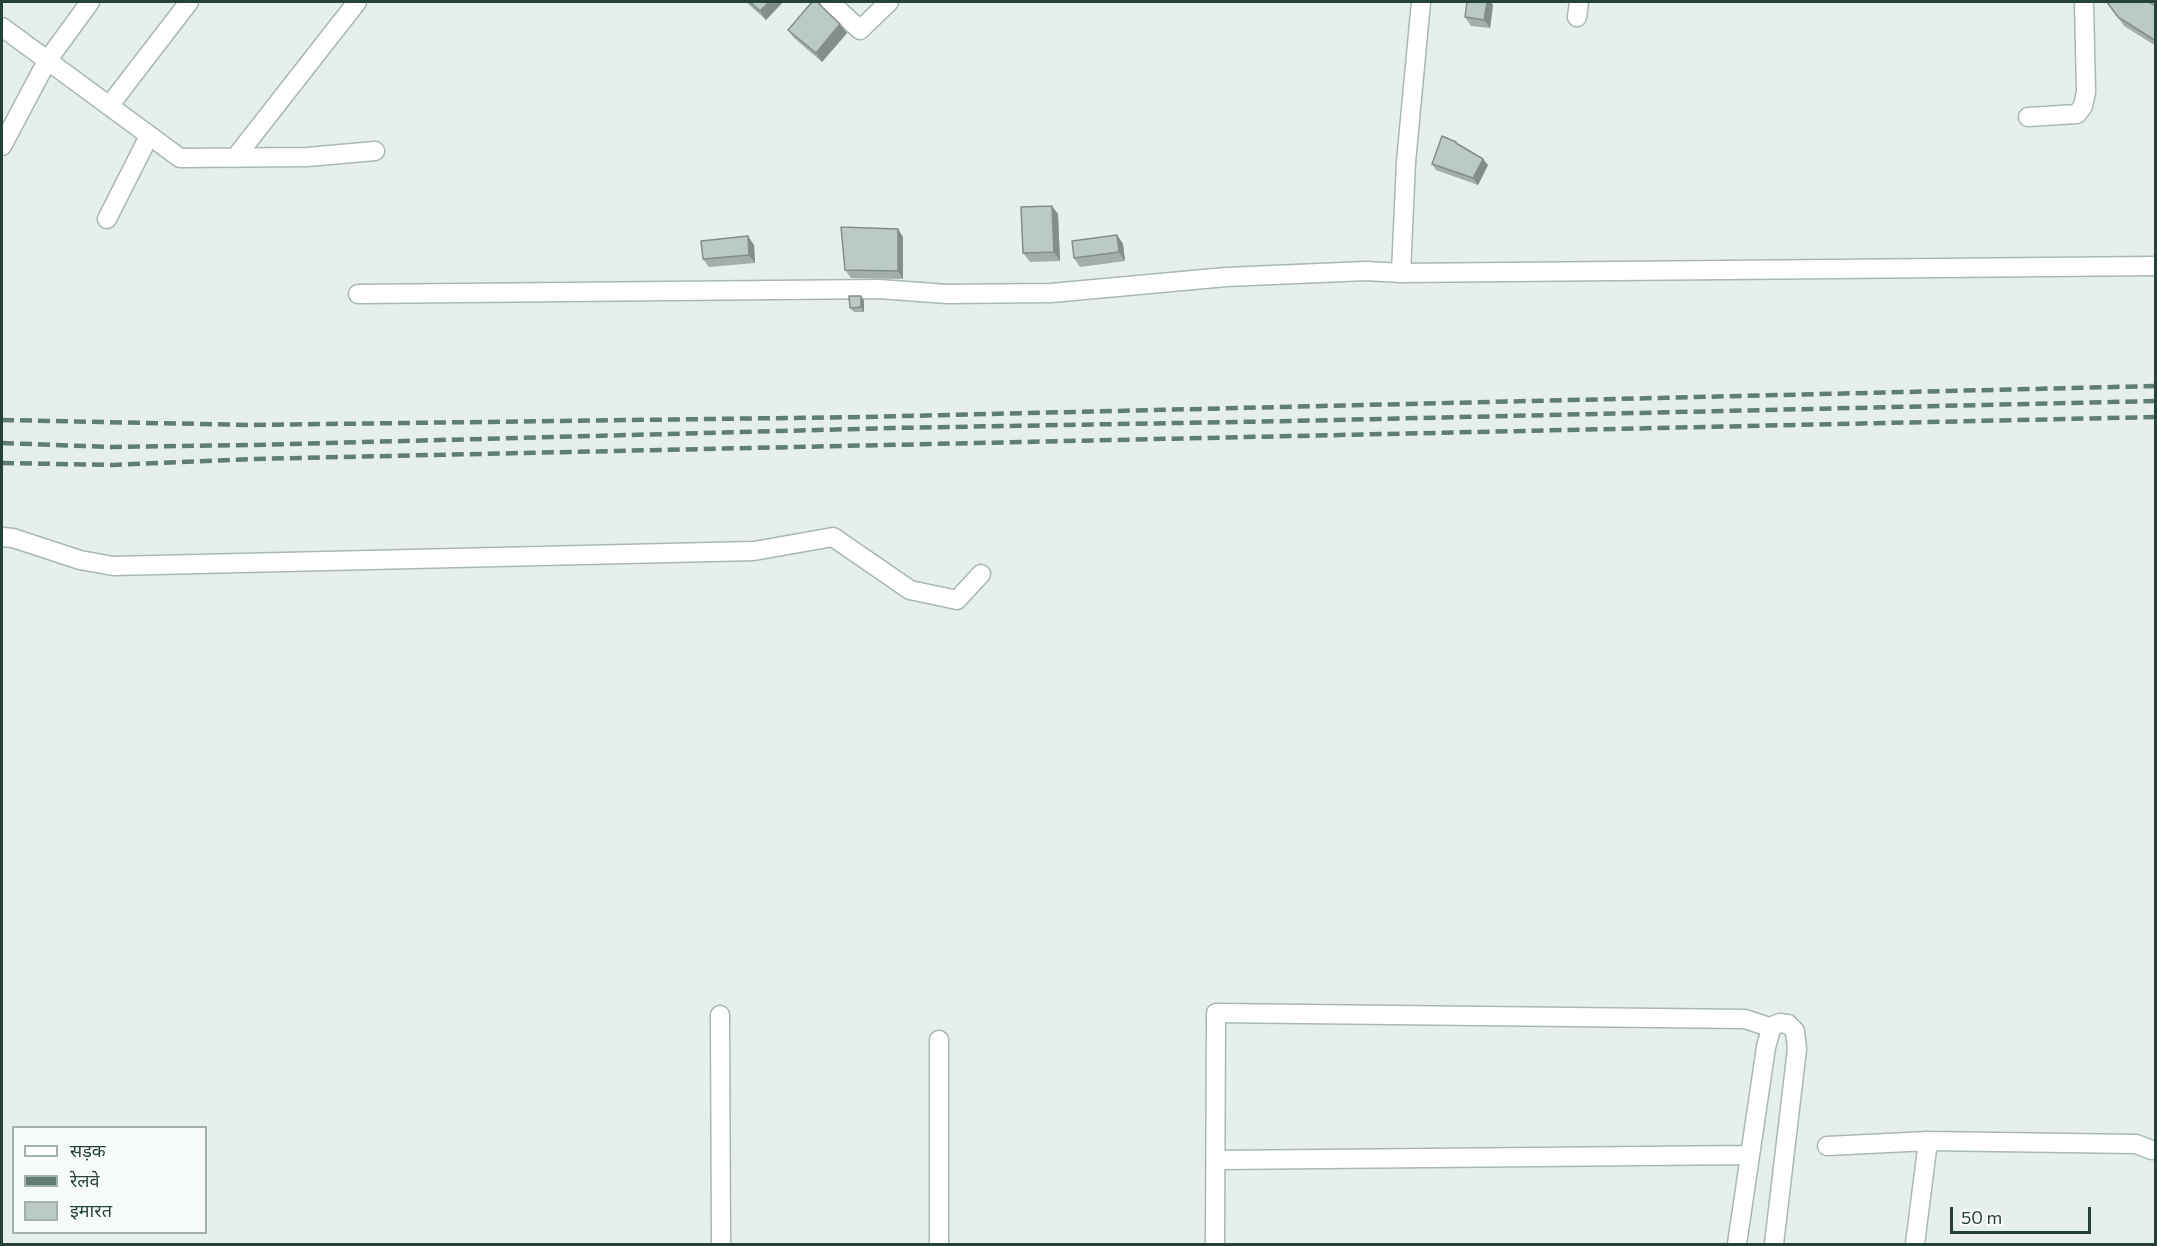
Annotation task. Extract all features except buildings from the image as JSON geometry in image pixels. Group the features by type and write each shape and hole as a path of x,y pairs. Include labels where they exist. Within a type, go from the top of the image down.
{"street":[{"path":"2,146 47,61 90,2"},
{"path":"109,106 189,2"},
{"path":"235,158 357,2"},
{"path":"830,2 860,30 889,2"},
{"path":"1401,273 1406,162 1421,2"},
{"path":"2028,117 2077,114 2083,106 2086,92 2084,2"},
{"path":"2,27 180,158 307,158 375,151"},
{"path":"106,219 149,136"},
{"path":"357,294 879,289 947,294 1051,293 1226,277 1366,271 1401,273 2156,267"},
{"path":"2,537 13,538 80,560 113,566 754,551 832,537 910,590 957,600 981,574"},
{"path":"1215,1245 1216,1013 1744,1019 1772,1028"},
{"path":"720,1015 721,1245"},
{"path":"1737,1245 1766,1047 1772,1028 1780,1023 1788,1024 1795,1031 1797,1049 1774,1245"},
{"path":"939,1040 939,1245"},
{"path":"1827,1146 1928,1141 2136,1144 2152,1150"},
{"path":"1915,1245 1928,1141"},
{"path":"1216,1160 1749,1155"}],"railway":[{"path":"2,420 251,425 863,417 2156,386"},
{"path":"2,443 111,447 252,445 893,428 2156,401"},
{"path":"2,463 113,465 251,459 2156,417"}]}
